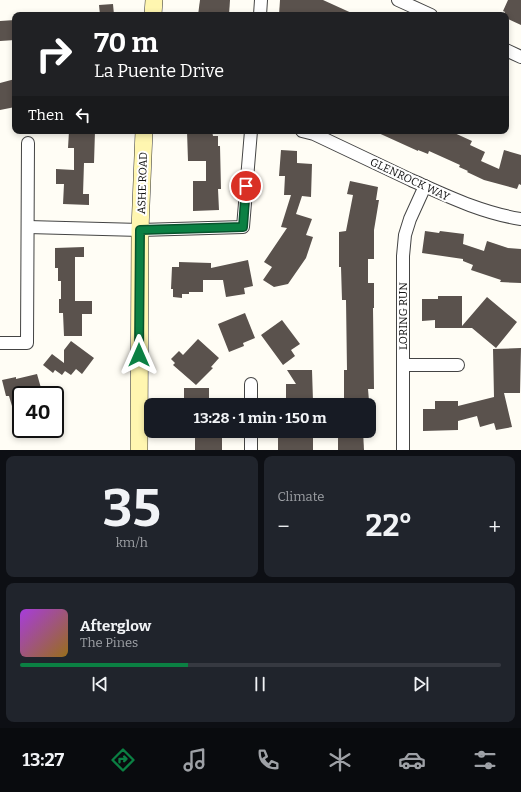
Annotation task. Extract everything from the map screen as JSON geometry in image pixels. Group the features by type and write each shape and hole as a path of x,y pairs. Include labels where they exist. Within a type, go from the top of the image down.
{"street":[{"path":"153,12 154,0"},
{"path":"260,12 261,0"},
{"path":"398,0 424,12"},
{"path":"509,51 521,57"},
{"name":"ASHE ROAD","path":"139,450 140,230 144,134"},
{"path":"28,227 140,230 243,227 251,134"},
{"name":"GLENROCK WAY","path":"314,134 454,199 481,210 521,219"},
{"path":"0,343 27,343 28,144"},
{"name":"LORING RUN","path":"403,450 403,256 405,235 410,219 425,186"},
{"path":"403,365 458,365"},
{"path":"251,384 251,398"},
{"path":"251,438 251,450"}],"building":[{"path":"200,0 230,0 229,12 198,12"},
{"path":"280,0 323,0 349,12 279,12"},
{"path":"508,0 521,0 521,25 509,19 509,12 503,11"},
{"path":"113,4 114,12 100,12 99,5"},
{"path":"12,20 12,40 0,41 0,21"},
{"path":"12,80 12,108 0,110 0,83"},
{"path":"69,134 95,134 94,163 84,163 83,194 89,194 89,205 63,204 64,184 56,184 56,169 74,170 74,148 68,148"},
{"path":"187,134 213,134 213,136 218,136 218,146 220,146 221,189 218,189 219,210 193,211 193,181 206,181 206,161 188,161"},
{"path":"381,134 457,134 472,141 470,145 485,152 481,161 499,169 504,150 521,155 521,185 519,184 517,189 484,180 459,167 460,165 429,151 428,154"},
{"path":"281,150 297,151 297,163 312,164 311,197 302,196 296,214 312,219 306,235 313,237 306,258 288,284 274,287 263,280 272,267 264,262 287,228 281,227 291,195 284,195 285,176 279,176"},
{"path":"350,181 378,187 376,200 379,200 374,230 374,259 368,259 368,283 374,283 374,389 368,389 369,398 344,398 344,370 347,370 346,300 342,300 341,267 339,267 339,232 346,231 353,195 347,194"},
{"path":"425,231 464,234 463,244 484,251 487,241 508,248 521,249 521,283 500,282 501,280 471,270 473,265 463,261 463,259 422,253"},
{"path":"84,247 84,257 75,257 75,301 92,301 92,314 82,314 82,336 64,336 63,313 59,313 61,281 58,281 58,268 55,268 55,248"},
{"path":"248,260 253,286 244,288 245,294 226,297 223,280 203,280 203,292 189,292 189,294 182,294 182,298 173,297 173,289 171,289 172,267 179,267 179,262 211,263 211,268"},
{"path":"438,296 462,296 462,326 487,297 517,322 496,348 472,328 435,328 435,320 422,321 422,299 438,299"},
{"path":"245,313 255,338 243,343 244,346 229,352 218,324"},
{"path":"282,320 300,344 291,350 295,356 283,365 261,335"},
{"path":"198,339 219,358 211,367 213,368 196,385 173,365 175,363 171,359 179,351 183,355"},
{"path":"71,341 94,358 82,374 76,369 71,375 65,371 62,375 55,370 53,373 43,365 52,354 64,363 64,350"},
{"path":"521,348 520,393 504,393 512,427 496,430 494,423 480,427 477,416 458,421 458,430 423,431 423,409 435,409 435,401 458,401 458,406 494,397 493,349"},
{"path":"287,370 312,370 313,398 286,398 286,384 296,384"},
{"path":"37,374 40,386 12,386 12,406 9,396 6,396 2,380 16,377 16,379"},
{"path":"184,388 209,388 209,398 184,398"},
{"path":"195,438 222,438 222,450 195,450"},
{"path":"278,438 313,438 313,450 278,450"},
{"path":"338,438 363,438 364,450 338,450"}],"route":[{"path":"139,355 140,230 243,227 246,186"}]}
